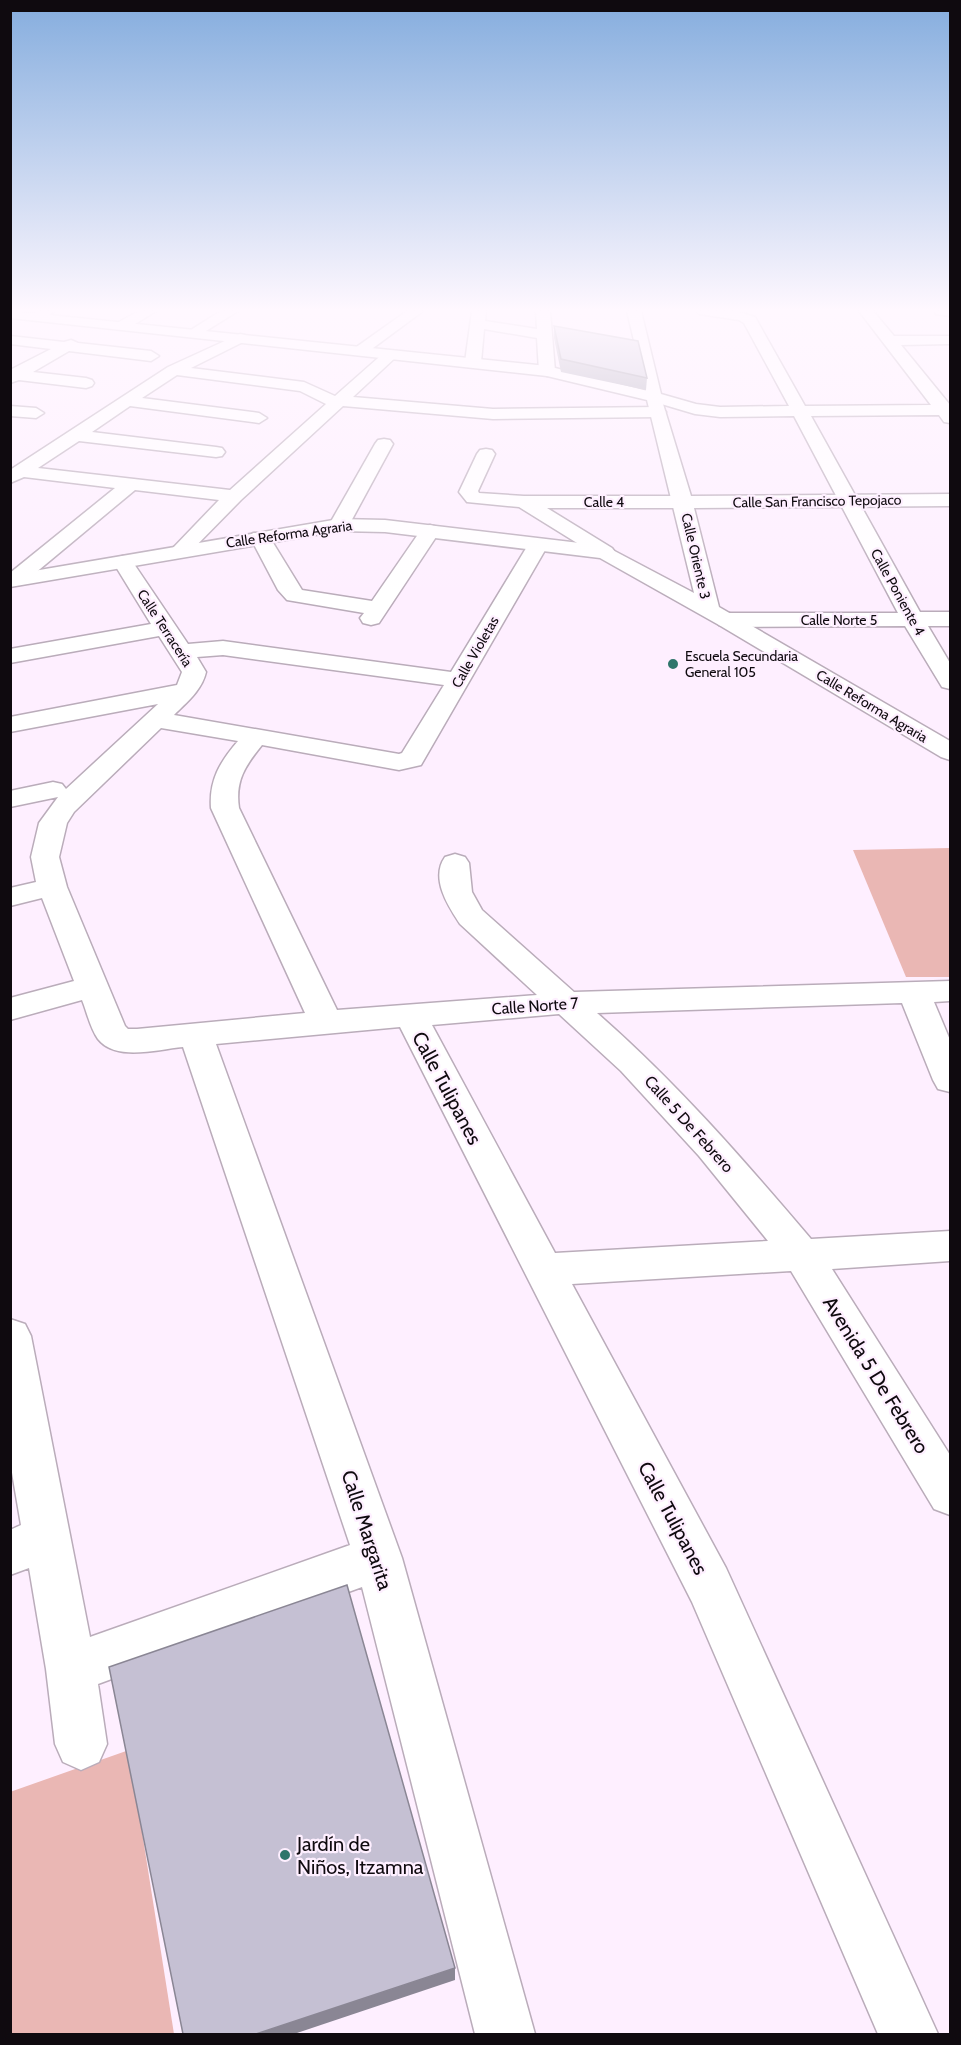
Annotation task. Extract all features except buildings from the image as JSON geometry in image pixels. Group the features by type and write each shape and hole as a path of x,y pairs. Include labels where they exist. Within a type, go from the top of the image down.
{"street":[{"path":"16,474 118,406"},
{"path":"168,406 258,418"},
{"path":"181,550 234,496 332,406"},
{"path":"403,406 515,414 634,406"},
{"name":"Calle Oriente 3","path":"656,406 718,615"},
{"path":"669,406 711,411 948,413"},
{"name":"Calle Poniente 4","path":"798,406 913,620 951,682"},
{"path":"10,411 36,413"},
{"path":"515,414 532,429"},
{"path":"75,435 216,452"},
{"path":"339,525 384,444"},
{"name":"Calle 4","path":"486,454 468,492 480,498 524,502 683,502"},
{"path":"16,474 234,496"},
{"path":"13,581 130,485"},
{"name":"Calle San Francisco Tepojaco","path":"683,502 951,500"},
{"name":"Calle Reforma Agraria","path":"524,502 605,552 718,615 951,752"},
{"name":"Calle Reforma Agraria","path":"13,581 181,550 339,525 385,526 605,552"},
{"path":"260,537 289,590 295,595 373,613 430,531"},
{"name":"Calle Violetas","path":"256,736 399,762 412,759 538,545"},
{"name":"Calle Terracería","path":"120,1040 111,1032 52,887 45,857 53,823 63,807 185,691 192,681 194,672 182,651 123,562"},
{"name":"Calle Norte 5","path":"718,615 951,619"},
{"path":"10,656 165,628"},
{"path":"182,651 223,648 459,680"},
{"path":"10,725 185,691"},
{"path":"155,719 256,736 226,777 222,792 225,808 327,1022"},
{"path":"10,799 53,790"},
{"name":"Calle 5 De Febrero","path":"455,863 454,886 459,901 471,917 633,1063 712,1147 802,1255"},
{"path":"10,897 52,887"},
{"path":"10,1010 93,986"},
{"name":"Calle Norte 7","path":"120,1040 566,1003 951,991"},
{"path":"914,992 951,1080"},
{"name":"Calle Tulipanes","path":"410,1015 709,1585 908,2034"},
{"name":"Calle Margarita","path":"196,1035 378,1558 505,2034"},
{"path":"542,1269 951,1246"},
{"name":"Avenida 5 De Febrero","path":"802,1255 951,1494"},
{"path":"10,1336 29,1545 70,1669 81,1744"},
{"path":"70,1669 378,1558"}],"shaded area":[{"path":"950,848 950,977 906,977 853,850"},
{"path":"129,1750 174,2034 11,2034 10,1792"}],"place":[{"name":"Escuela Secundaria General 105","path":"673,664"},
{"name":"Jardín de Niños, Itzamna","path":"285,1855"}]}
